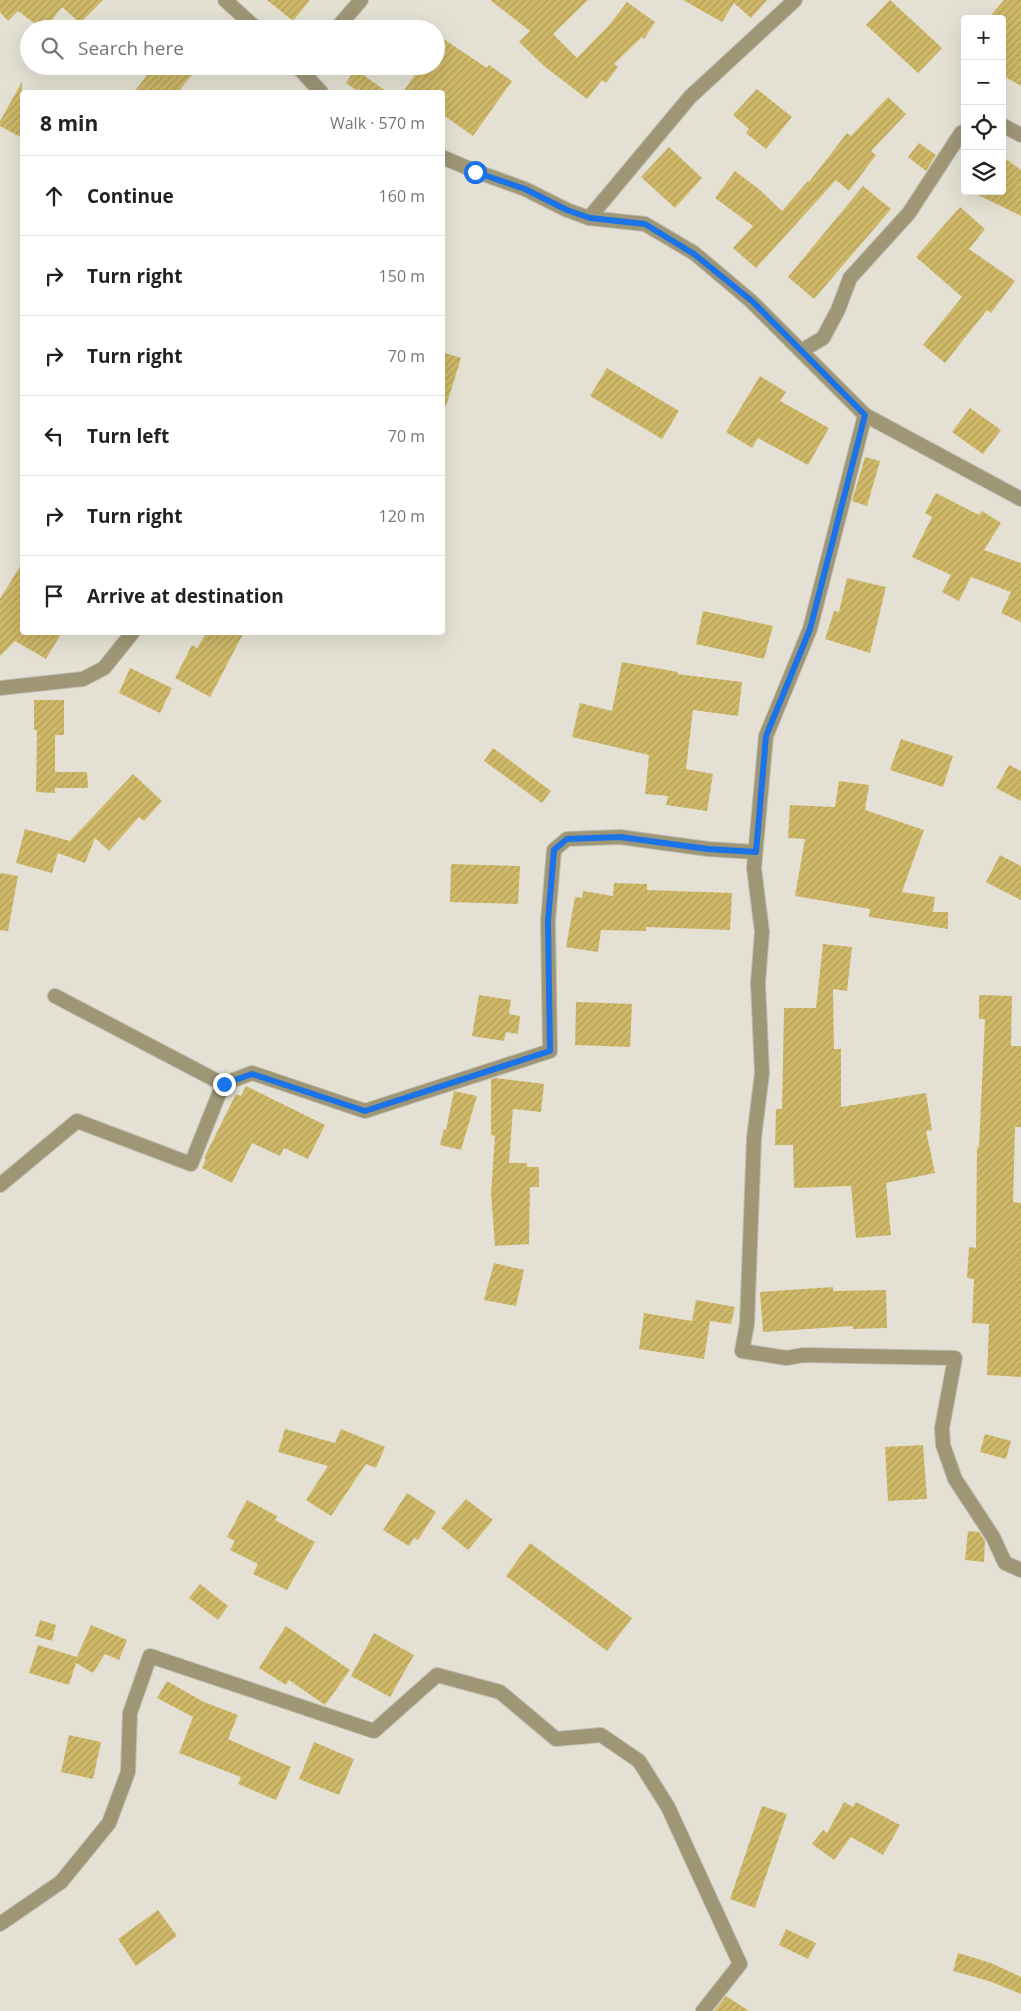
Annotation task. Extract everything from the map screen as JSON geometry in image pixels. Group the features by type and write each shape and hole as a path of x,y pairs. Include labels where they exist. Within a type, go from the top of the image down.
{"street":[{"path":"225,0 246,20"},
{"path":"344,20 361,0"},
{"path":"590,218 690,97 795,0"},
{"path":"307,75 319,90"},
{"path":"1006,128 1021,135"},
{"path":"801,351 823,338 838,310 850,278 909,213 961,133"},
{"path":"445,158 475,172 525,189 567,210 590,218 645,224 694,254 752,301 865,415 1021,499"},
{"path":"865,415 810,629 766,736 754,868 762,932 758,983 762,1073 754,1138 746,1324 742,1351 787,1358 803,1356 955,1358 942,1428 943,1445 955,1479 993,1537 1005,1563 1021,1570"},
{"path":"0,688 83,679 104,668 131,635"},
{"path":"54,996 224,1084 252,1074 365,1111 550,1051 548,921 554,850 567,839 620,837 708,849 756,852"},
{"path":"0,1186 77,1121 192,1164 224,1084"},
{"path":"0,1924 61,1882 109,1823 128,1772 130,1713 150,1656 374,1731 437,1675 500,1692 556,1739 601,1735 639,1760 668,1807 740,1964 703,2011"}],"building":[{"path":"0,0 103,0 83,20 77,20 62,7 52,20 30,20 18,11 8,21 0,12"},
{"path":"267,0 310,0 294,20"},
{"path":"490,0 588,0 553,34 577,58 610,24 627,2 655,22 644,39 642,37 614,64 618,67 606,83 602,80 587,99 544,66 519,42 530,31"},
{"path":"683,0 767,0 751,18 734,3 722,22"},
{"path":"890,0 942,48 918,73 866,25"},
{"path":"1004,0 1021,0 1021,86 1006,77 1006,15 991,15"},
{"path":"445,40 487,68 489,65 512,81 473,136 445,116 445,90 404,90 415,75 445,75"},
{"path":"147,75 192,75 180,90 136,90"},
{"path":"351,75 363,75 384,90 356,90 346,83"},
{"path":"22,82 22,90 20,90 20,137 0,126 0,121"},
{"path":"757,89 792,117 766,149 746,133 749,129 733,115"},
{"path":"888,97 906,114 871,151 876,155 849,191 836,180 756,268 733,248 753,226 715,198 735,171 760,190 782,211 809,182 847,133 851,136"},
{"path":"919,143 936,155 926,171 908,157"},
{"path":"669,147 702,178 675,208 641,177"},
{"path":"1006,159 1021,170 1021,216 978,195 1006,195"},
{"path":"863,186 891,209 814,299 788,277"},
{"path":"960,207 985,229 969,249 1015,281 991,313 987,310 945,363 923,345 962,297 916,257"},
{"path":"445,353 461,358 445,406"},
{"path":"607,368 679,411 662,439 590,396"},
{"path":"760,376 786,392 780,401 829,428 808,465 758,438 752,448 726,432"},
{"path":"970,408 1001,430 983,454 952,432"},
{"path":"865,457 880,461 867,506 852,501"},
{"path":"936,493 979,515 982,511 1001,523 984,550 1021,563 1021,622 1001,613 1011,592 971,577 959,601 942,592 951,575 912,557 932,517 925,513"},
{"path":"20,566 20,635 60,635 46,659 15,641 0,656 0,599"},
{"path":"847,578 886,587 870,653 825,639 834,611 839,612"},
{"path":"703,611 773,626 764,659 696,644"},
{"path":"205,635 242,635 210,697 175,678 192,645 197,648"},
{"path":"622,662 678,672 677,674 742,682 738,716 693,710 686,769 713,774 707,811 666,805 668,796 645,794 649,755 572,737 580,703 612,711"},
{"path":"130,668 172,688 160,713 119,693"},
{"path":"34,700 64,700 64,735 55,735 55,772 87,772 88,788 55,788 55,793 36,792 37,730 34,730"},
{"path":"901,739 953,756 943,787 890,770"},
{"path":"493,748 551,791 542,803 484,761"},
{"path":"1009,765 1021,771 1021,801 996,788"},
{"path":"133,774 162,801 144,821 139,817 109,851 95,838 85,863 58,853 52,873 16,863 25,829 70,841"},
{"path":"839,781 869,785 865,810 924,830 902,892 935,897 933,912 948,912 948,929 869,917 870,909 795,896 805,839 788,838 790,805 835,807"},
{"path":"1000,855 1021,866 1021,900 986,882"},
{"path":"451,864 520,866 518,904 450,902"},
{"path":"0,873 18,876 8,931 0,930"},
{"path":"614,883 647,884 647,890 732,893 730,930 646,927 646,931 601,930 598,952 566,947 575,897 582,898 583,891 613,896"},
{"path":"823,944 852,947 847,991 833,989 834,1049 841,1049 841,1107 926,1093 932,1130 926,1131 935,1173 886,1183 891,1235 856,1238 851,1186 794,1188 793,1145 775,1145 776,1109 782,1109 784,1008 816,1008"},
{"path":"479,995 511,1000 509,1014 520,1016 518,1034 506,1032 504,1041 472,1036"},
{"path":"979,995 1012,996 1011,1046 1021,1046 1021,1127 1015,1127 1013,1202 1021,1203 1021,1377 987,1375 989,1324 972,1323 974,1279 967,1278 969,1247 976,1248 977,1147 979,1147 985,1019 979,1019"},
{"path":"576,1002 632,1004 630,1047 575,1045"},
{"path":"491,1079 544,1084 541,1112 513,1109 509,1163 527,1163 527,1167 539,1167 539,1187 530,1187 529,1244 495,1246 491,1193 495,1136 491,1135"},
{"path":"246,1086 325,1125 308,1159 284,1148 280,1156 252,1143 232,1183 202,1168 206,1159 204,1158 236,1094 241,1096"},
{"path":"454,1091 477,1096 461,1150 440,1145 444,1129 446,1130"},
{"path":"494,1263 524,1270 516,1306 484,1300"},
{"path":"833,1287 833,1291 886,1290 887,1328 853,1329 853,1326 763,1332 760,1292"},
{"path":"696,1300 735,1307 731,1324 710,1321 704,1359 639,1349 644,1313 692,1321"},
{"path":"285,1429 335,1443 341,1429 385,1447 376,1468 366,1464 331,1516 306,1500 328,1466 278,1452"},
{"path":"985,1434 1011,1441 1006,1459 980,1452"},
{"path":"923,1445 927,1499 888,1501 885,1447"},
{"path":"407,1493 436,1512 418,1540 414,1538 409,1546 383,1530"},
{"path":"466,1499 493,1520 468,1550 441,1528"},
{"path":"247,1500 277,1516 275,1520 315,1542 287,1590 253,1574 258,1564 230,1550 235,1541 227,1537"},
{"path":"968,1531 979,1532 985,1541 984,1562 965,1560"},
{"path":"530,1543 632,1618 607,1651 506,1576"},
{"path":"200,1584 228,1606 218,1620 189,1598"},
{"path":"40,1620 56,1625 52,1641 35,1636"},
{"path":"91,1625 127,1640 119,1660 105,1654 93,1673 76,1663 69,1685 29,1673 38,1645 77,1657"},
{"path":"286,1626 350,1670 325,1705 289,1680 286,1685 259,1668"},
{"path":"374,1633 414,1655 390,1697 351,1676"},
{"path":"167,1681 204,1702 238,1715 228,1739 291,1767 276,1800 238,1784 241,1777 179,1753 193,1717 157,1698"},
{"path":"69,1735 101,1742 93,1779 61,1772"},
{"path":"314,1742 354,1759 339,1795 299,1779"},
{"path":"844,1802 853,1807 856,1802 900,1825 883,1855 851,1837 834,1860 812,1844 823,1830 827,1833"},
{"path":"762,1806 787,1814 755,1908 730,1899"},
{"path":"158,1910 177,1936 136,1966 118,1939"},
{"path":"786,1929 816,1943 808,1959 779,1945"},
{"path":"958,1953 991,1963 1021,1977 1021,1994 989,1981 953,1971"},
{"path":"726,1996 749,2011 714,2011"}],"route":[{"path":"224,1084 252,1074 365,1111 550,1051 548,921 554,850 567,839 620,837 708,849 756,852 766,736 810,629 865,415 752,301 694,254 645,224 590,218 567,210 525,189 475,172"}]}
